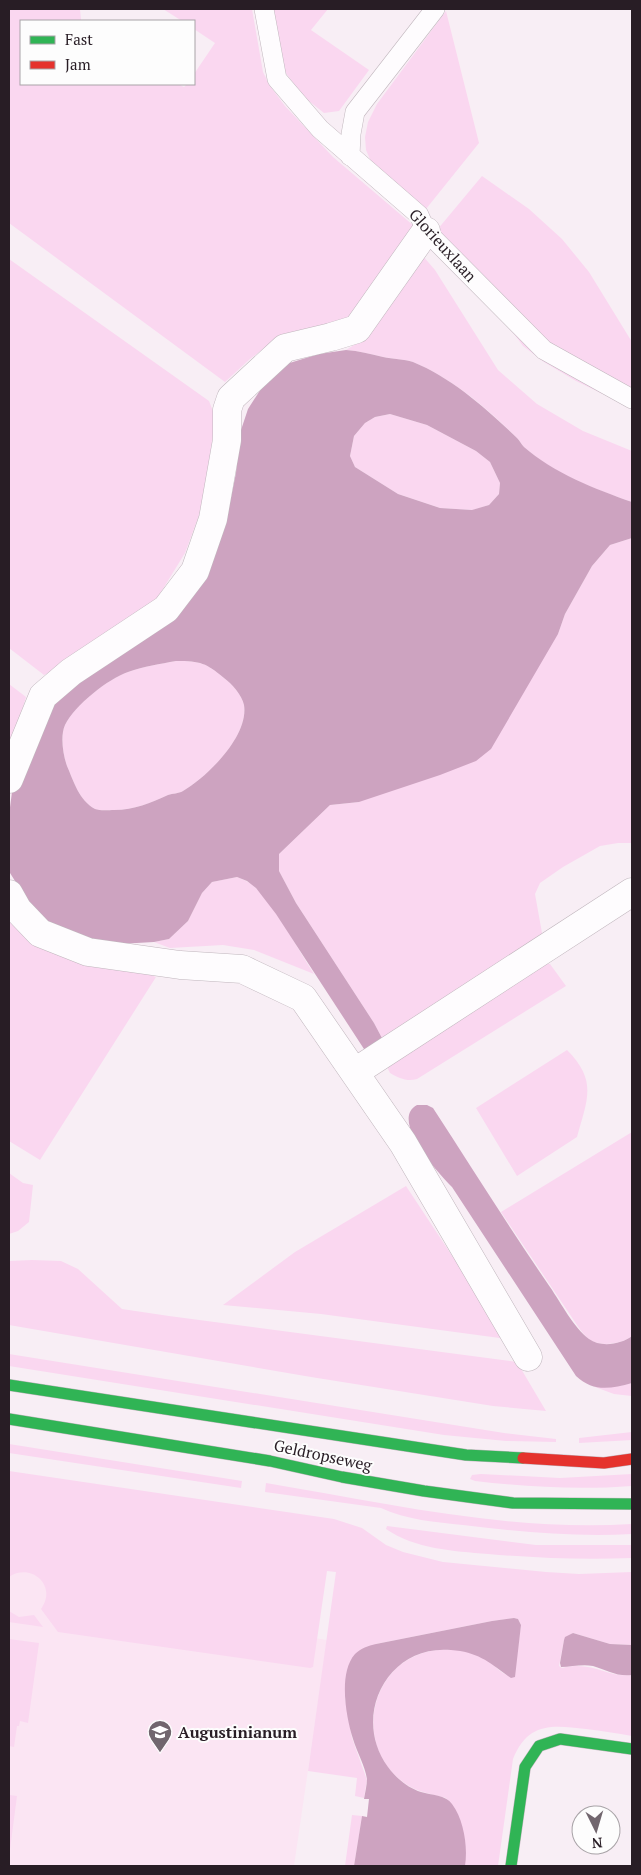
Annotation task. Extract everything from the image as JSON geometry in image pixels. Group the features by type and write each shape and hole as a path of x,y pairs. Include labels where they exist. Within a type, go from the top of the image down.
{"main road":[{"name":"Geldropseweg","path":"9,1385 466,1455 604,1463 632,1459"},
{"name":"Geldropseweg","path":"9,1419 270,1461 342,1477 424,1491 513,1502 632,1504"},
{"path":"511,1866 525,1767 539,1746 560,1739 632,1749"}],"street":[{"path":"9,779 43,696 71,672 166,609 195,571 213,519 227,440 227,410 231,398 285,348 357,329 426,231"},
{"path":"354,1072 632,892"},
{"path":"9,894 18,910 40,933 88,952 180,965 242,969 303,998 403,1143 528,1357"}],"lane":[{"name":"Glorieuxlaan","path":"264,9 277,80 320,129 419,215 426,231 544,350 632,399"},
{"path":"350,156 355,112 435,9"}],"shaded area":[{"path":"9,9 80,9 81,20 20,20 20,85 180,85 184,87 186,85 195,85 195,73 215,43 195,30 195,20 180,20 163,9 252,9 263,72 270,86 285,106 333,157 414,226 355,314 330,327 302,330 276,339 225,382 9,223"},
{"path":"273,9 328,9 311,30 369,70 339,111 324,113 304,97 285,72"},
{"path":"446,11 479,143 426,209 372,164 366,150 365,137 368,122 377,104"},
{"path":"482,176 529,209 562,239 589,272 632,342 632,408 576,381 544,362 523,346 437,230"},
{"path":"422,255 435,270 498,370 537,404 583,431 632,451 632,502 590,486 548,465 524,447 482,405 455,385 427,369 410,361 346,350 362,340"},
{"path":"9,259 209,401 215,416 204,502 185,553 158,597 133,621 67,664 44,675 9,648"},
{"path":"351,350 413,362 455,385 481,405 535,456 561,472 590,486 632,502 632,538 610,545 592,566 565,614 558,634 491,749 476,761 440,775 359,802 330,805 279,854 279,871 296,903 374,1023 383,1040 369,1052 364,1049 276,914 256,888 247,881 237,877 212,882 202,893 188,921 169,939 119,944 89,940 51,924 29,903 10,873 9,865 9,815 12,792 43,718 63,695 97,667 226,522 236,473 239,436 248,409 266,381 283,365 319,354","holes":["390,414 427,425 476,451 490,462 500,483 499,494 489,505 472,510 440,508 398,494 355,467 350,456 354,436 365,423 375,417","176,661 203,664 227,680 243,701 244,717 240,730 214,766 193,785 181,792 170,794 129,809 95,809 81,796 67,766 63,746 63,729 65,725 84,701 111,680 134,670"]},
{"path":"390,414 427,425 476,451 490,462 500,483 499,494 489,505 473,510 440,508 398,494 355,467 350,456 354,436 365,423 375,417"},
{"path":"632,538 632,843 600,846 563,867 540,883 535,894 542,933 537,941 383,1040 374,1023 296,903 279,871 279,854 330,805 359,802 558,634 565,614 592,566 610,545"},
{"path":"176,661 203,664 227,680 243,701 244,717 240,730 214,766 193,785 181,792 170,794 129,809 95,809 81,796 67,766 63,746 63,729 65,725 84,701 111,680 134,670"},
{"path":"9,684 26,697 9,754"},
{"path":"237,877 253,885 265,899 280,919 314,974 254,950 223,945 170,948 154,942 169,939 188,921 202,893 212,882"},
{"path":"9,915 156,977 40,1160 9,1141"},
{"path":"544,964 550,964 566,986 417,1079 406,1080 390,1073 386,1065"},
{"path":"567,1050 577,1061 586,1081 586,1101 577,1137 517,1176 476,1108"},
{"path":"417,1105 427,1105 433,1108 568,1315 583,1334 594,1342 605,1344 617,1343 632,1336 632,1383 602,1388 589,1385 576,1376 452,1187 419,1147 412,1134 409,1122 410,1112"},
{"path":"632,1132 632,1336 617,1343 605,1344 590,1340 579,1328 501,1212"},
{"path":"9,1173 23,1183 33,1185 29,1222 18,1231 9,1234"},
{"path":"406,1186 507,1339 321,1314 223,1305 295,1252"},
{"path":"9,1261 61,1261 78,1269 122,1309 517,1362 546,1411 493,1406 311,1377 9,1325"},
{"path":"9,1354 504,1433 556,1439 556,1442 506,1441 444,1435 9,1366"},
{"path":"632,1383 632,1396 614,1394 595,1387 619,1386"},
{"path":"632,1432 632,1440 579,1443 579,1438"},
{"path":"9,1444 242,1481 241,1488 9,1453"},
{"path":"9,1471 334,1519 362,1528 386,1545 403,1552 443,1562 579,1574 632,1572 632,1645 610,1644 573,1633 564,1640 559,1666 562,1668 573,1666 591,1667 615,1674 632,1675 632,1736 586,1729 552,1727 534,1732 526,1738 513,1759 498,1866 465,1866 464,1836 446,1798 413,1788 403,1782 387,1766 378,1748 373,1728 375,1708 381,1688 393,1672 409,1659 430,1651 450,1649 471,1652 483,1657 501,1672 514,1677 521,1625 518,1619 492,1621 376,1644 345,1698 352,1738 367,1780 364,1798 355,1796 357,1778 308,1771 336,1572 327,1571 313,1667 310,1668 58,1632 41,1609 46,1592 40,1579 26,1572 17,1573 9,1577"},
{"path":"632,1474 632,1486 553,1487 495,1483 470,1479 472,1475 560,1478"},
{"path":"266,1483 402,1507 494,1520 540,1524 632,1524 632,1534 548,1533 432,1521 411,1518 381,1508 265,1492"},
{"path":"387,1526 536,1545 632,1545 632,1558 542,1558 448,1550 409,1541 386,1529"},
{"name":"Augustinianum","path":"9,1532 77,1601 327,1640 294,1866 9,1866"},
{"path":"9,1611 19,1617 34,1615 43,1627 9,1622"},
{"path":"514,1618 518,1619 521,1625 515,1677 511,1678 475,1655 451,1650 428,1651 409,1659 393,1671 382,1688 375,1706 373,1727 377,1747 388,1767 407,1785 421,1792 446,1799 456,1810 464,1834 465,1866 354,1866 362,1816 367,1817 369,1799 364,1799 367,1779 353,1739 346,1707 345,1683 350,1662 355,1654 367,1646"},
{"path":"573,1633 610,1644 632,1645 632,1675 617,1674 589,1665 561,1667 560,1663 565,1637"},
{"path":"9,1639 39,1643 28,1723 20,1721 19,1726 17,1726 14,1747 9,1746"},
{"path":"9,1790 10,1795 17,1796 9,1857"},
{"path":"352,1815 362,1816 354,1866 345,1866"}],"traffic: fast":[{"path":"9,1385 466,1455 523,1458"},
{"path":"9,1419 270,1461 342,1477 424,1491 513,1503 632,1504"},
{"path":"511,1866 525,1767 539,1746 560,1739 632,1749"}],"traffic: jam":[{"path":"523,1458 604,1463 632,1459"}],"place":[{"name":"Augustinianum","path":"160,1753"}]}
